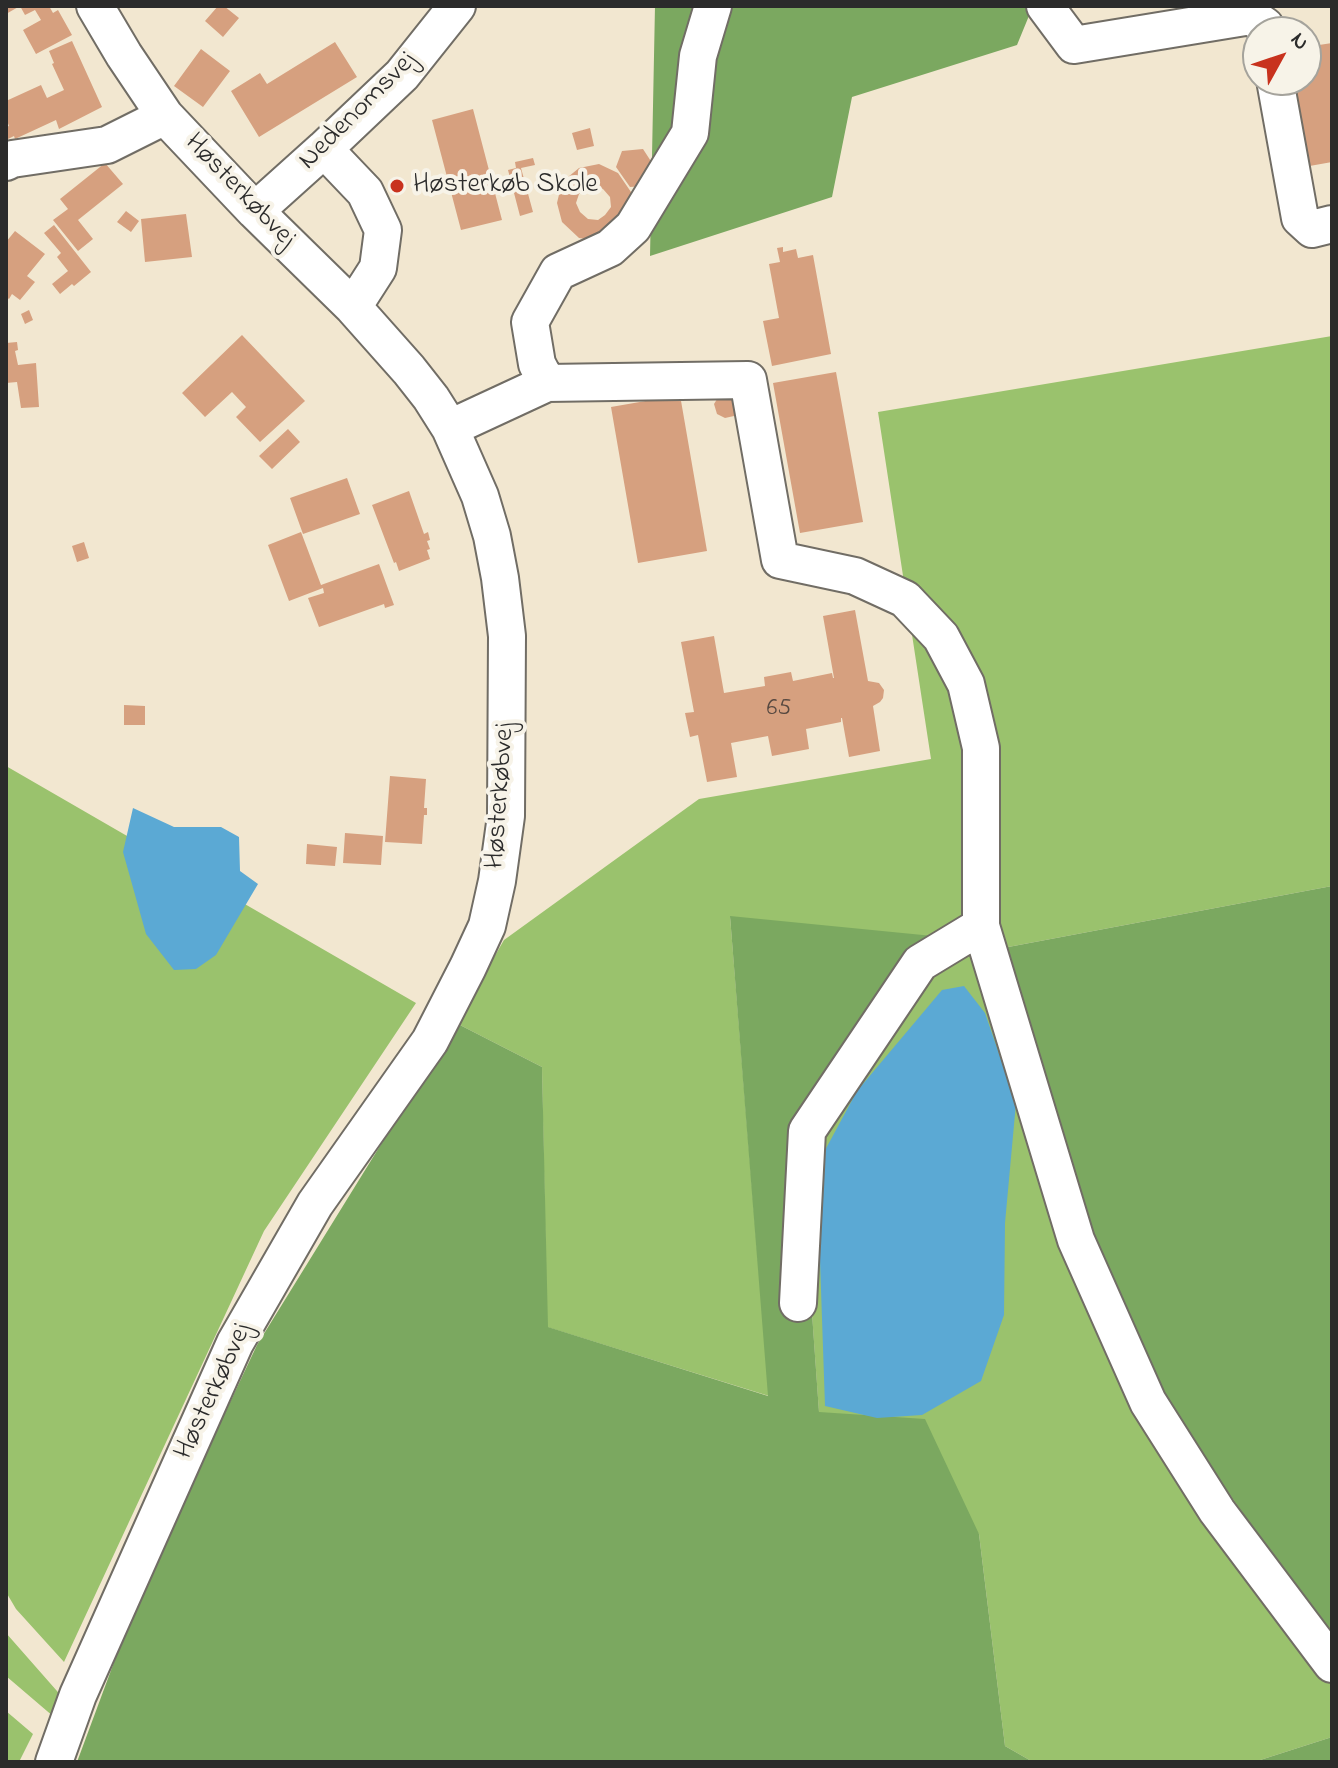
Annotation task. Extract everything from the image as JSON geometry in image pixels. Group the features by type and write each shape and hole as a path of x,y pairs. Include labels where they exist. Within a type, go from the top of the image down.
{"street":[{"name":"Høsterkøbvej","path":"54,1762 78,1695 235,1343 315,1204 430,1041 468,967 487,926 506,816 507,636 500,578 480,496 450,428 409,370 353,307 255,211 165,116 95,6"},
{"name":"Nedenomsvej","path":"255,211 402,75 457,6"},
{"path":"547,383 537,364 530,322 558,272 610,248 633,227 690,133 698,56 713,6"},
{"path":"1045,6 1074,45 1242,17"},
{"path":"1278,96 1300,218 1312,229 1332,224"},
{"path":"6,162 107,145 165,116"},
{"path":"324,149 365,192 383,230 378,268 353,307"},
{"path":"450,428 547,383 748,380 780,560 855,576 905,599 941,637 966,684 981,748 981,926 1076,1240 1148,1402 1217,1511 1332,1664"},
{"path":"798,1303 807,1131 920,963 981,926"}],"green space":[{"path":"655,6 1033,6 1017,45 852,97 832,197 650,256"},
{"path":"1332,336 1332,886 1003,948 1332,1639 1332,1737 1254,1762 1033,1762 1005,1746 979,1534 819,1413 799,1129 730,916 769,1396 547,1327 542,1067 456,1023 504,940 699,799 931,759 878,412"},
{"path":"6,766 416,1003 264,1231 64,1662 16,1609 6,1592"},
{"path":"1332,886 1332,1639 1157,1391 1088,1232 1003,948"},
{"path":"730,916 943,937 799,1129 819,1412 925,1419 979,1534 1005,1746 1033,1762 77,1762 154,1564 257,1345 456,1023 542,1067 548,1327 768,1396"},
{"path":"6,1633 64,1699 54,1717 6,1676"},
{"path":"6,1711 33,1734 19,1762 6,1762"},
{"path":"1332,1737 1332,1762 1254,1762"}],"water":[{"path":"133,808 174,827 221,827 239,837 240,871 258,884 216,955 196,969 174,970 146,934 123,852"},
{"path":"964,986 985,1013 1016,1103 1005,1223 1004,1315 981,1381 922,1415 877,1418 825,1406 819,1231 823,1154 857,1091 942,990"}],"building":[{"path":"6,6 20,6 6,14"},
{"path":"20,6 49,6 53,13 58,10 72,35 36,54 23,30 41,20 35,10 25,15"},
{"path":"218,6 224,6 239,18 223,37 205,21"},
{"path":"72,41 102,107 59,129 56,120 15,139 14,136 6,140 6,127 9,126 6,101 41,85 47,98 64,90 49,51"},
{"path":"335,42 357,77 259,137 231,91 260,73 267,84"},
{"path":"1332,43 1332,162 1304,167 1291,96 1322,96 1322,45"},
{"path":"201,49 230,71 203,107 174,86"},
{"path":"473,109 502,220 461,230 432,120"},
{"path":"590,128 594,146 577,150 572,133"},
{"path":"643,149 656,169 647,186 630,187 616,167 622,151"},
{"path":"533,158 535,165 521,168 533,212 520,216 508,170 516,168 515,162"},
{"path":"105,163 123,184 78,220 93,239 78,251 53,220 68,209 60,199"},
{"path":"599,164 618,173 631,192 631,212 599,241 579,238 562,222 557,203 562,182 579,168","holes":["595,185 610,197 611,207 598,220 588,219 576,203 579,194 586,187"]},
{"path":"126,211 139,221 131,232 117,222"},
{"path":"186,214 192,257 145,262 141,219"},
{"path":"54,225 91,272 60,294 52,284 68,271 57,257 61,253 44,233"},
{"path":"15,231 45,254 27,276 35,282 20,300 12,294 9,299 6,297 6,242"},
{"path":"783,247 783,252 796,249 798,258 813,255 831,354 772,366 763,321 779,318 769,264 780,262 777,248"},
{"path":"29,310 33,320 25,324 21,314"},
{"path":"242,335 305,401 260,442 236,417 246,407 232,392 205,417 182,393"},
{"path":"17,342 18,365 36,363 39,407 21,408 17,382 6,383 6,343"},
{"path":"836,372 863,522 800,533 773,383"},
{"path":"680,395 707,551 638,563 611,407"},
{"path":"719,396 738,399 740,407 734,416 725,418 717,414 714,404"},
{"path":"288,429 300,442 272,469 259,456"},
{"path":"347,478 360,514 303,534 290,498"},
{"path":"409,491 424,534 428,532 430,559 399,571 372,505"},
{"path":"301,532 321,585 379,564 394,605 385,608 384,604 319,627 308,598 324,593 323,588 289,601 268,545"},
{"path":"84,542 89,558 77,562 72,546"},
{"path":"855,610 868,681 879,683 884,690 883,698 873,706 880,751 849,757 841,718 841,722 806,729 809,749 772,756 768,736 731,743 737,777 707,782 698,735 690,737 685,713 694,712 681,642 714,636 724,693 765,686 764,677 791,672 793,681 832,673 834,678 823,616"},
{"path":"124,705 145,706 145,725 124,725"},
{"path":"390,776 426,779 424,808 427,808 427,815 424,815 422,844 385,842"},
{"path":"345,833 383,836 381,865 343,863"},
{"path":"307,844 337,847 335,866 306,864"}],"place":[{"name":"Høsterkøb Skole","path":"397,186"}]}
